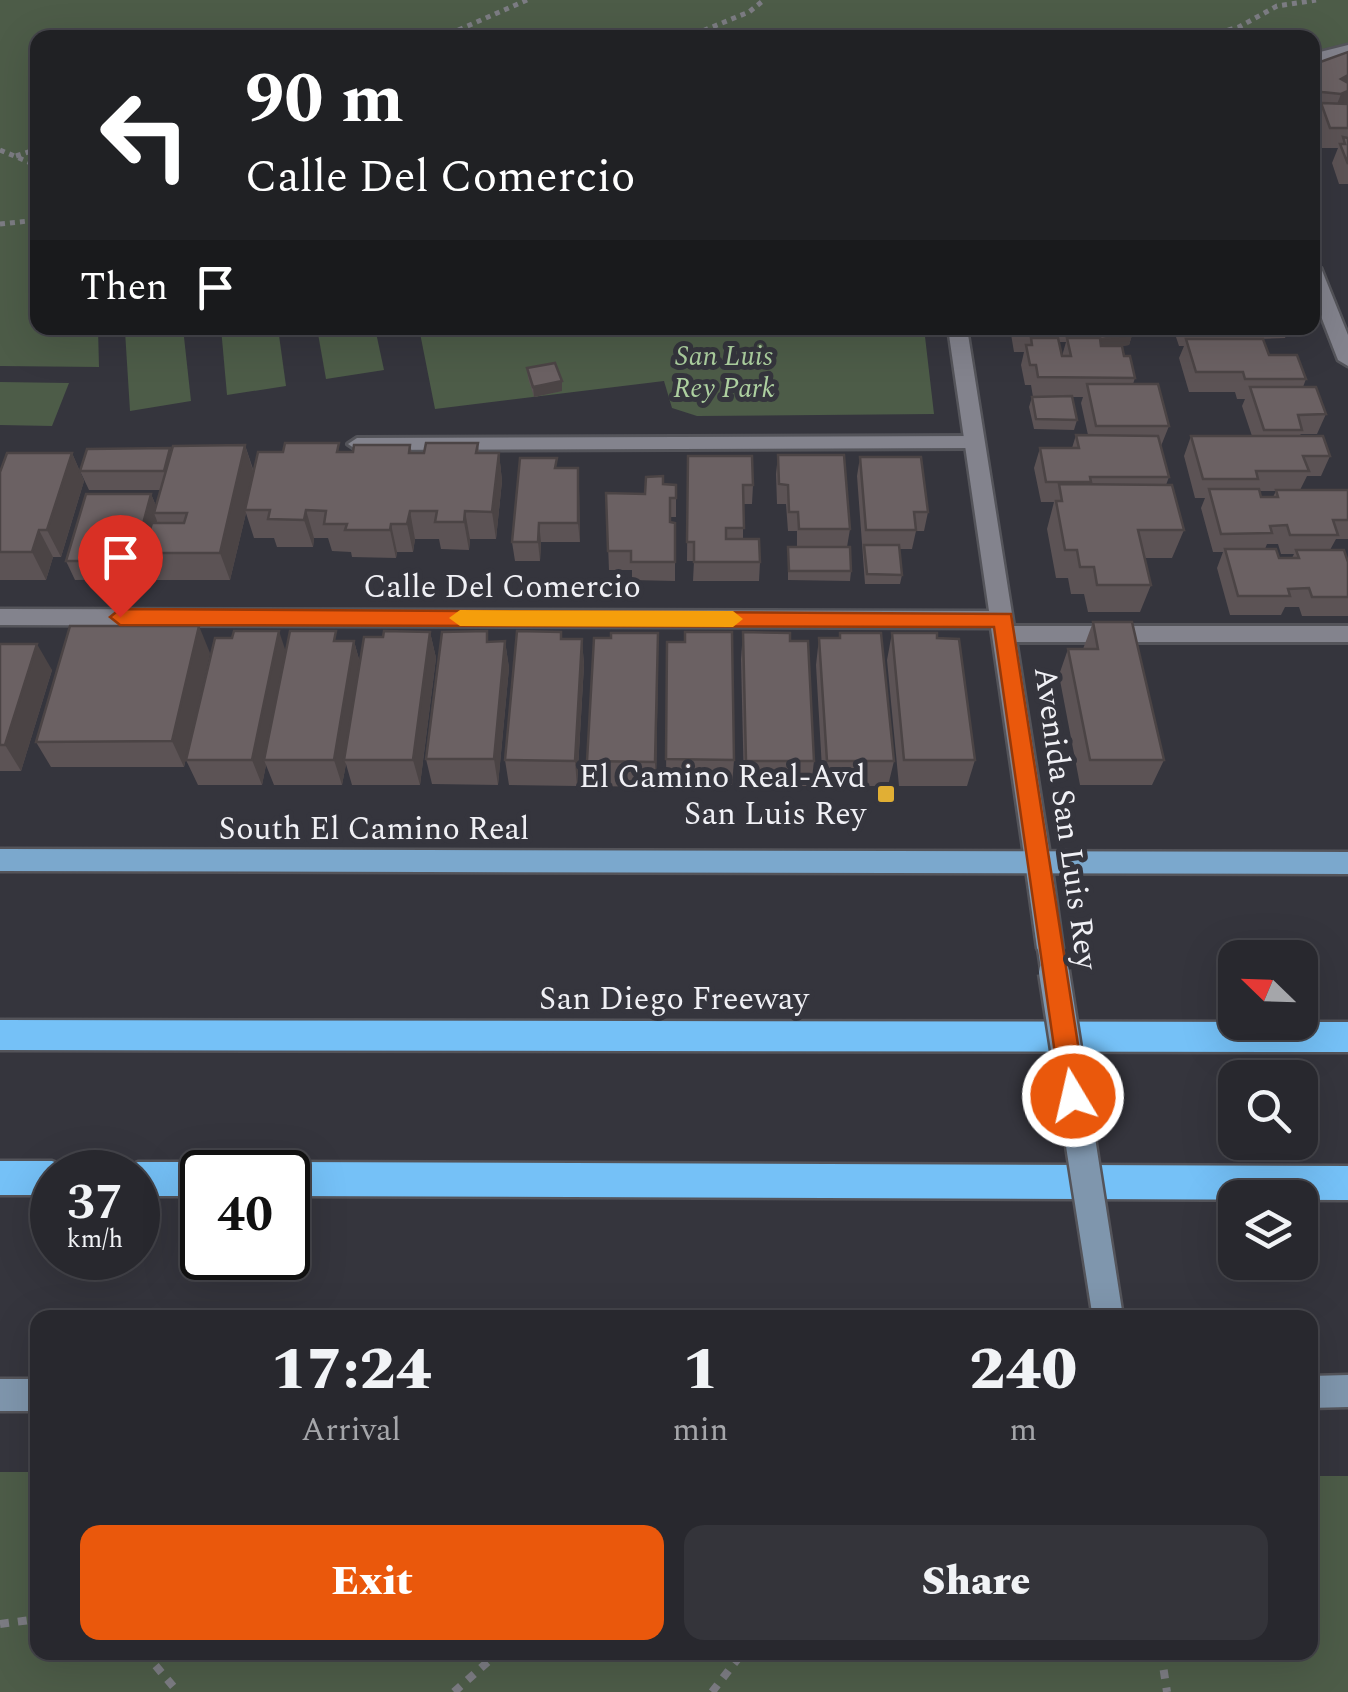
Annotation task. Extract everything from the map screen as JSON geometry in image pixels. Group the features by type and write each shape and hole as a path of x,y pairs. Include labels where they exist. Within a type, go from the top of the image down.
{"highway":[{"name":"San Diego Freeway","path":"0,1035 1348,1036"},
{"path":"0,1178 30,1178"},
{"path":"310,1179 1348,1183"}],"main road":[{"name":"South El Camino Real","path":"0,860 1348,863"}],"street":[{"path":"1320,57 1348,50"},
{"path":"1320,288 1348,360"},
{"name":"Avenida San Luis Rey","path":"958,335 1107,1310"},
{"name":"Calle Del Comercio","path":"0,616 1005,627"},
{"path":"1318,1392 1348,1391"},
{"path":"0,1394 30,1395"}],"lane":[{"path":"356,444 975,442"},
{"path":"1005,627 1348,634"}],"path":[{"path":"458,30 527,0"},
{"path":"705,30 750,12 764,0"},
{"path":"1227,30 1278,6 1316,0"},
{"path":"0,150 30,163"},
{"path":"14,157 30,152"},
{"path":"0,224 30,221"},
{"path":"0,1624 30,1620"},
{"path":"151,1660 178,1692"},
{"path":"454,1692 490,1660"},
{"path":"712,1692 737,1660"},
{"path":"1162,1660 1167,1692"}],"green space":[{"path":"0,0 1348,0 1348,43 1320,50 1320,30 30,30 30,335 98,335 99,367 0,366"},
{"path":"125,335 184,335 191,401 130,411"},
{"path":"222,335 279,335 286,386 227,395"},
{"path":"318,335 376,335 384,370 326,379"},
{"name":"San Luis Rey Park","path":"420,335 925,335 934,414 697,416 672,408 664,381 435,409"},
{"path":"0,382 69,383 52,426 0,425"},
{"path":"0,1472 30,1472 30,1660 1318,1660 1318,1476 1348,1476 1348,1692 0,1692"}],"building":[{"path":"1348,52 1348,75 1341,79 1348,83 1348,91 1341,94 1320,91 1320,62"},
{"path":"1321,103 1348,104 1348,128 1330,128"},
{"path":"1343,137 1348,138 1348,164 1340,144 1345,144"},
{"path":"1090,335 1132,335 1100,339"},
{"path":"1031,338 1058,338 1062,356 1071,356 1067,338 1100,338 1101,346 1122,346 1124,356 1130,356 1135,378 1038,377 1036,365 1030,365 1026,345 1032,345"},
{"path":"1186,339 1263,339 1269,355 1297,355 1306,379 1245,379 1243,372 1196,372"},
{"path":"555,363 562,381 533,387 527,368"},
{"path":"1087,384 1158,384 1169,426 1096,426"},
{"path":"1250,387 1316,387 1326,414 1298,415 1302,430 1264,430"},
{"path":"1072,396 1077,420 1036,419 1032,397"},
{"path":"1076,435 1158,436 1169,477 1090,477 1091,482 1046,482 1040,448 1079,448"},
{"path":"1191,436 1323,436 1330,456 1303,456 1309,471 1256,471 1258,479 1203,479"},
{"path":"285,443 339,443 337,452 353,452 354,445 410,445 409,453 424,453 426,443 478,443 476,453 499,453 492,512 465,511 464,522 435,522 437,511 410,511 407,524 391,524 390,530 345,530 347,524 324,524 326,511 306,510 304,520 268,519 270,510 245,510 258,452 283,452"},
{"path":"245,445 220,553 143,553 152,523 184,523 187,513 154,513 173,446"},
{"path":"170,448 164,471 80,471 87,449"},
{"path":"7,453 72,453 47,530 39,530 32,552 0,552 0,472"},
{"path":"778,455 844,455 850,529 799,529 798,512 789,512 788,485 779,484"},
{"path":"688,456 752,456 753,485 743,485 744,528 726,528 726,539 759,539 760,562 694,562 694,542 687,542"},
{"path":"860,457 921,457 928,512 914,512 916,530 866,530"},
{"path":"520,458 557,458 555,468 578,468 578,523 539,523 538,542 512,542"},
{"path":"663,476 663,484 676,485 676,498 670,498 670,522 675,523 675,562 631,562 631,551 608,551 606,493 645,494 646,477"},
{"path":"1059,484 1172,485 1184,530 1138,530 1151,585 1097,585 1094,567 1080,567 1077,550 1065,550 1056,501 1062,501"},
{"path":"1209,489 1259,489 1261,497 1278,497 1276,490 1348,490 1348,520 1333,520 1338,535 1290,535 1287,525 1270,526 1272,533 1221,534"},
{"path":"86,494 151,494 133,561 66,561"},
{"path":"864,545 899,545 902,575 867,574"},
{"path":"788,547 850,547 851,571 789,571"},
{"path":"1225,549 1276,549 1279,558 1299,558 1296,550 1344,550 1348,597 1312,597 1309,588 1288,589 1290,596 1238,596"},
{"path":"1093,622 1132,622 1164,760 1090,760 1068,649 1098,649"},
{"path":"70,626 199,626 172,741 36,742"},
{"path":"234,631 279,631 252,760 186,760 215,638 232,638"},
{"path":"290,631 336,631 334,641 354,641 334,760 264,760"},
{"path":"384,631 430,632 413,760 344,760 364,637 383,637"},
{"path":"487,631 487,642 505,641 494,759 426,759 442,632"},
{"path":"517,631 561,632 561,639 582,639 575,761 505,760"},
{"path":"685,632 732,632 734,760 666,759 667,642 685,642"},
{"path":"743,632 790,633 790,641 808,641 814,761 746,761"},
{"path":"611,633 658,633 655,762 587,761 594,638 611,638"},
{"path":"840,633 881,633 894,761 827,761 819,638 840,638"},
{"path":"892,633 937,633 937,638 959,639 975,760 904,760"},
{"path":"0,644 37,644 5,745 0,745"}],"slow traffic":[{"path":"460,618 733,619"}],"place":[{"name":"El Camino Real-Avd San Luis Rey","path":"886,794"}],"route":[{"path":"120,617 1004,620 1073,1096"}]}
